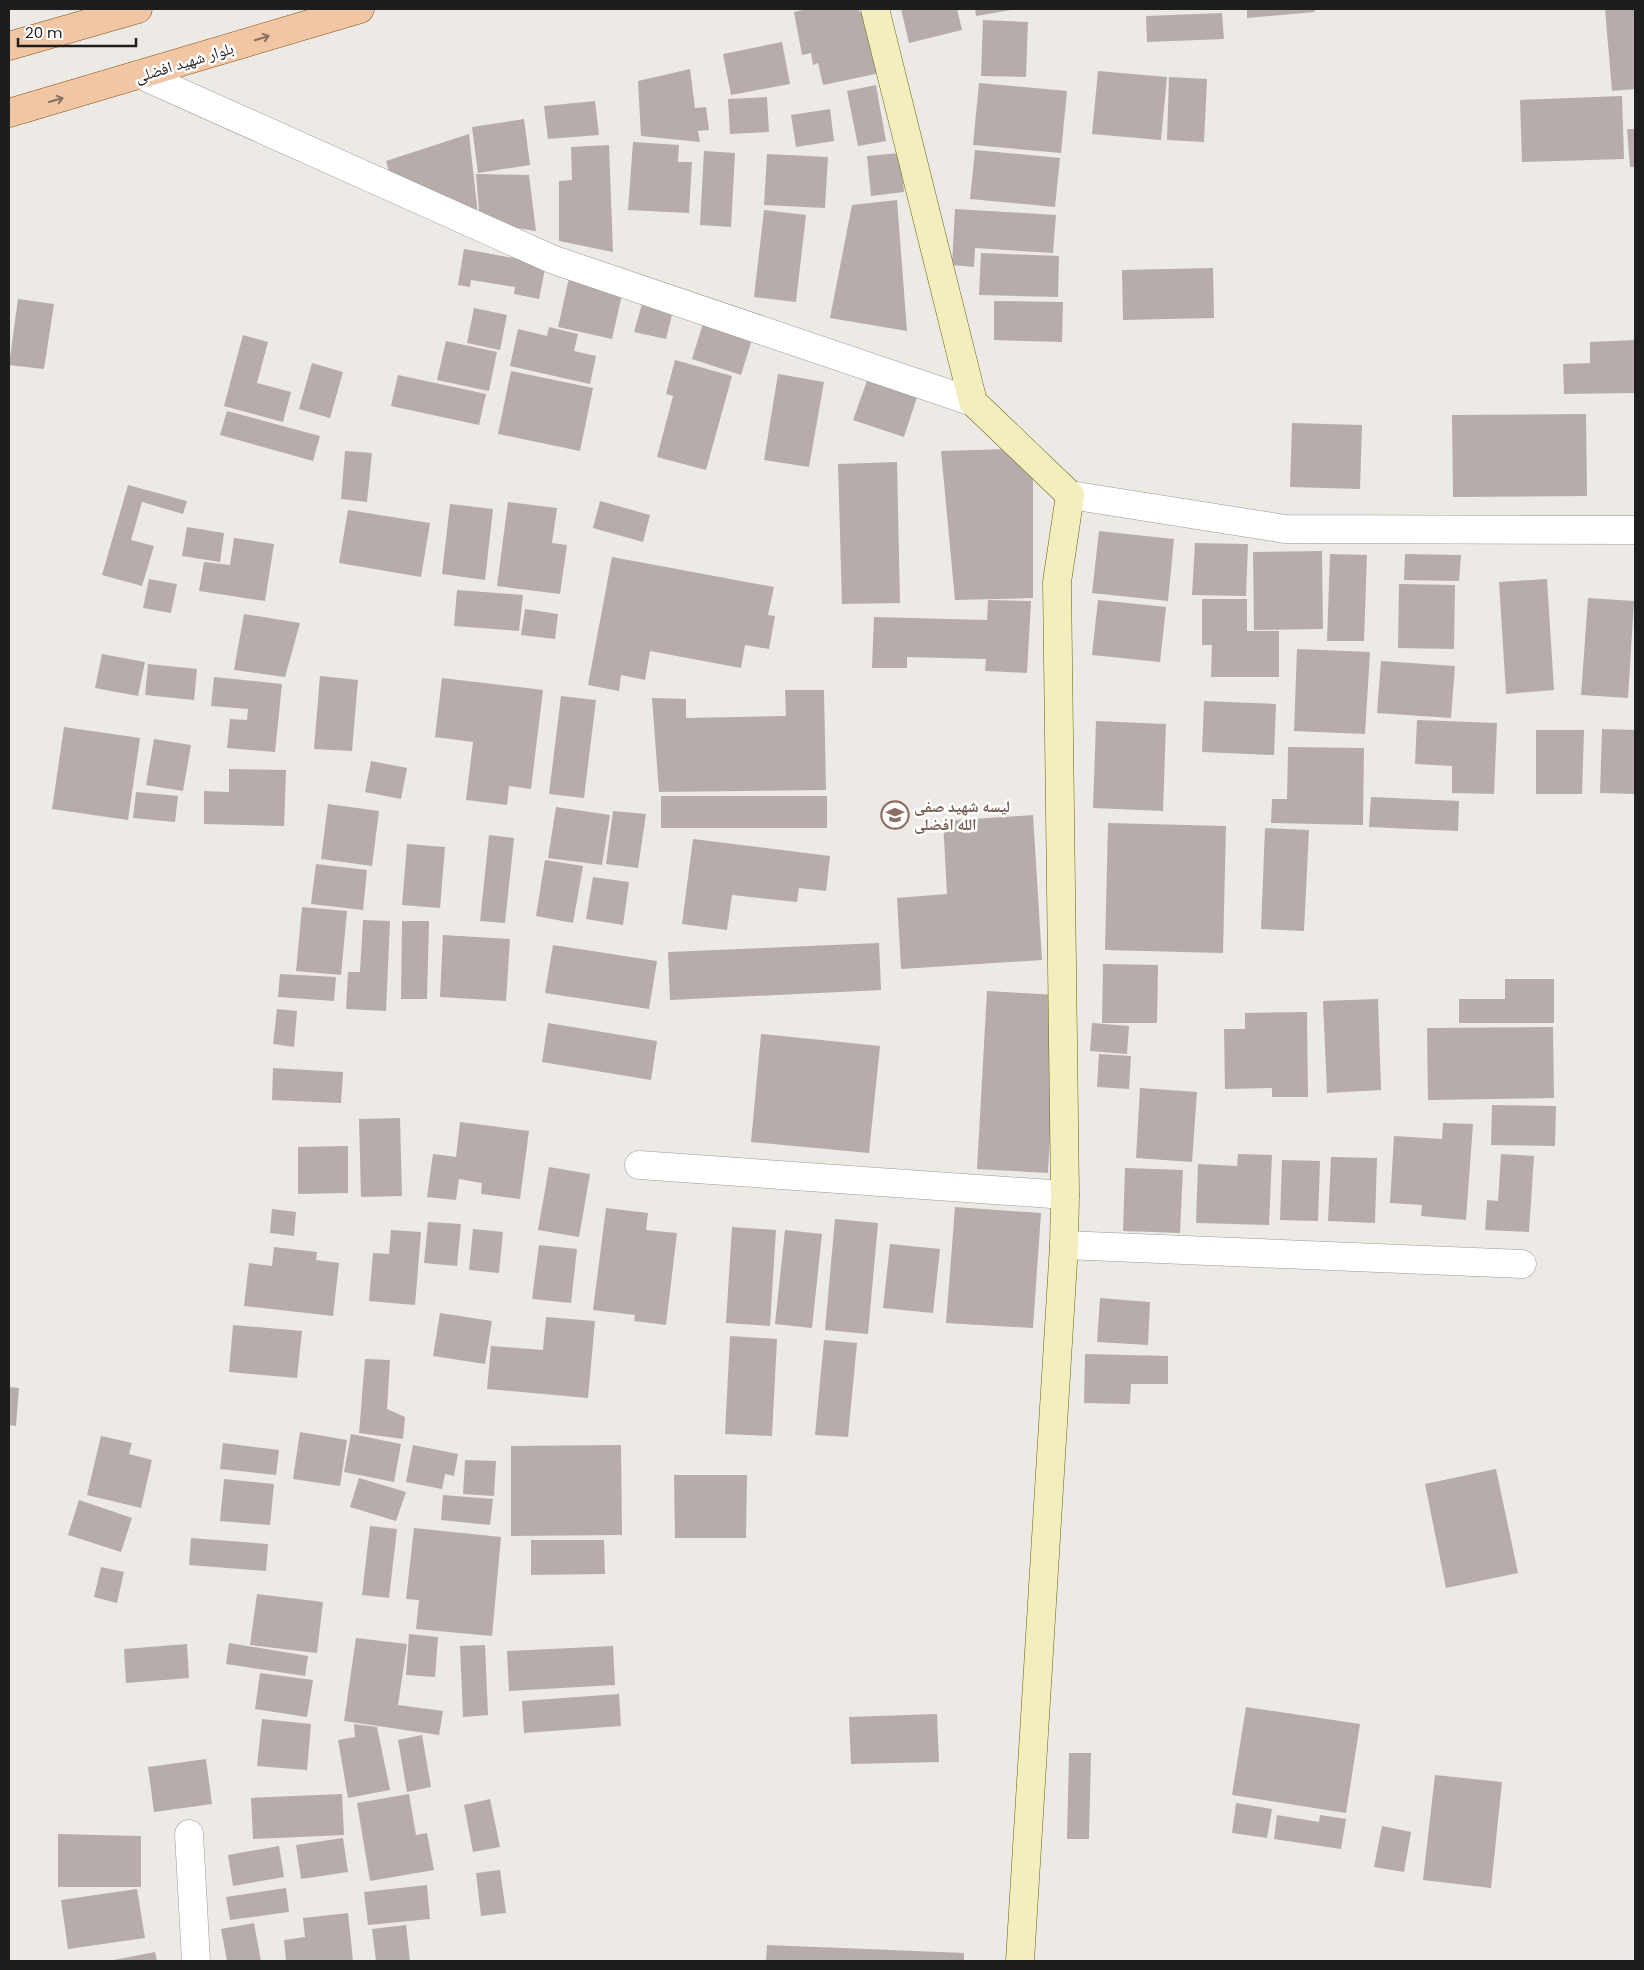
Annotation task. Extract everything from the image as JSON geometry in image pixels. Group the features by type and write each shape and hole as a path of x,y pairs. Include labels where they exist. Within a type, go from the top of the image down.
{"main road":[{"path":"9,46 138,9"},
{"name":"بلوار شهید افضلی","path":"9,113 360,9"},
{"path":"874,9 973,402 1070,495 1057,582 1065,1195 1064,1245 1020,1961"}],"street":[{"path":"141,75 554,260 973,402"},
{"path":"1070,495 1286,529 1635,530"},
{"path":"639,1165 1065,1195"},
{"path":"1064,1245 1522,1264"},
{"path":"189,1834 196,1961"}],"building":[{"path":"808,9 857,9 869,20 880,73 823,85 818,63 813,65 811,53 802,55 794,12"},
{"path":"901,9 957,9 962,30 909,43"},
{"path":"975,9 1011,9 1011,10 976,16"},
{"path":"1247,9 1314,9 1315,12 1247,18"},
{"path":"1605,9 1635,9 1635,89 1612,91"},
{"path":"1222,13 1224,39 1147,42 1146,16"},
{"path":"983,20 1028,22 1026,77 981,76"},
{"path":"782,42 790,84 731,95 723,54"},
{"path":"690,69 695,108 706,107 709,130 698,131 700,142 641,136 638,81"},
{"path":"1098,71 1167,77 1161,140 1092,134"},
{"path":"1169,77 1207,79 1204,142 1167,140"},
{"path":"979,83 1067,91 1061,153 973,145"},
{"path":"876,85 886,141 858,146 847,91"},
{"path":"1622,96 1624,159 1522,162 1520,100"},
{"path":"767,97 769,132 730,134 728,99"},
{"path":"595,101 599,135 548,139 544,106"},
{"path":"830,109 834,141 796,147 791,115"},
{"path":"524,119 530,165 478,173 472,127"},
{"path":"1627,129 1635,129 1635,167 1630,167"},
{"path":"469,134 478,215 393,185 386,161"},
{"path":"633,142 679,145 678,162 692,162 689,213 628,210"},
{"path":"609,145 613,252 559,241 559,181 572,180 571,147"},
{"path":"975,150 1060,158 1055,207 970,199"},
{"path":"704,151 735,153 731,227 700,225"},
{"path":"900,153 904,192 871,196 867,156"},
{"path":"767,154 828,157 825,208 764,205"},
{"path":"476,174 529,175 536,231 480,222"},
{"path":"897,200 907,331 830,318 852,205"},
{"path":"955,209 1056,215 1053,253 975,248 974,267 952,265"},
{"path":"764,210 806,215 796,302 754,297"},
{"path":"464,249 546,264 539,299 514,294 515,287 471,280 470,287 458,285"},
{"path":"981,253 1059,256 1058,297 979,295"},
{"path":"1213,268 1214,318 1123,320 1122,270"},
{"path":"569,278 623,290 612,339 558,327"},
{"path":"18,299 54,304 44,369 9,365"},
{"path":"643,300 674,307 666,339 634,332"},
{"path":"994,301 1063,302 1062,342 994,340"},
{"path":"474,308 507,315 500,350 467,343"},
{"path":"704,320 753,336 741,375 692,359"},
{"path":"549,327 578,334 574,351 596,356 590,384 510,366 518,329 547,336"},
{"path":"243,335 268,342 257,383 291,392 283,422 224,406"},
{"path":"1635,340 1635,393 1564,394 1563,364 1590,363 1590,342"},
{"path":"446,341 497,352 489,391 437,380"},
{"path":"675,360 732,376 706,470 657,457 673,396 666,394"},
{"path":"312,363 343,372 330,418 299,409"},
{"path":"511,371 593,388 580,451 498,434"},
{"path":"778,374 824,382 809,467 764,460"},
{"path":"398,375 486,394 479,425 391,406"},
{"path":"869,375 919,391 904,437 853,420"},
{"path":"227,411 320,436 313,461 220,435"},
{"path":"1586,414 1587,496 1453,497 1452,415"},
{"path":"1292,423 1362,425 1360,489 1290,487"},
{"path":"1009,449 1033,474 1033,598 955,600 941,451"},
{"path":"345,451 372,453 367,502 341,499"},
{"path":"897,462 900,603 842,604 838,464"},
{"path":"128,485 187,501 183,514 142,502 131,540 154,546 142,586 102,575"},
{"path":"600,501 650,515 643,542 593,528"},
{"path":"508,502 557,508 552,543 567,545 560,594 497,586"},
{"path":"450,504 493,509 485,580 442,574"},
{"path":"348,510 430,523 421,577 339,563"},
{"path":"187,527 224,533 220,562 182,556"},
{"path":"1099,531 1174,539 1168,601 1092,593"},
{"path":"234,538 274,544 265,601 199,591 204,562 230,565"},
{"path":"1195,543 1248,544 1246,596 1192,595"},
{"path":"1322,551 1323,629 1254,630 1253,552"},
{"path":"1330,554 1367,555 1364,641 1327,641"},
{"path":"1405,554 1461,555 1459,581 1404,580"},
{"path":"612,557 774,587 768,615 775,616 769,649 745,645 741,668 650,651 645,680 621,675 619,691 588,685"},
{"path":"149,579 177,584 171,613 143,608"},
{"path":"1547,579 1554,690 1506,694 1499,582"},
{"path":"1399,584 1455,585 1454,649 1398,648"},
{"path":"457,590 523,595 519,631 454,626"},
{"path":"1588,598 1634,601 1628,698 1581,695"},
{"path":"1202,599 1247,599 1247,631 1279,631 1279,677 1211,677 1212,645 1202,645"},
{"path":"988,600 1031,601 1027,673 985,671 986,659 907,657 907,668 872,668 874,617 987,620"},
{"path":"1098,600 1166,607 1160,662 1092,655"},
{"path":"525,609 558,614 555,639 521,635"},
{"path":"244,614 300,623 285,677 234,670"},
{"path":"1297,649 1370,652 1365,734 1294,731"},
{"path":"102,654 145,662 138,696 95,688"},
{"path":"1381,661 1455,666 1451,718 1377,713"},
{"path":"148,664 197,669 194,700 145,695"},
{"path":"320,676 358,680 352,751 314,749"},
{"path":"214,677 282,684 275,752 227,748 230,719 247,720 248,709 211,706"},
{"path":"442,678 543,690 531,789 509,786 507,805 466,800 473,742 435,737"},
{"path":"785,690 824,690 826,790 659,792 652,698 686,699 686,718 786,716"},
{"path":"561,696 596,700 584,798 549,794"},
{"path":"1204,701 1276,704 1274,755 1202,752"},
{"path":"1417,720 1497,723 1494,794 1452,793 1452,766 1415,764"},
{"path":"1096,721 1166,724 1163,811 1093,808"},
{"path":"64,727 140,738 128,820 52,809"},
{"path":"1602,729 1635,730 1634,794 1600,793"},
{"path":"1536,730 1584,730 1582,794 1536,794"},
{"path":"154,739 191,745 183,791 146,785"},
{"path":"1288,747 1364,748 1363,825 1271,823 1272,799 1287,799"},
{"path":"371,761 407,768 401,799 365,792"},
{"path":"229,769 286,770 284,826 204,824 204,791 229,792"},
{"path":"136,792 178,796 175,822 133,818"},
{"path":"661,796 827,796 827,828 661,828"},
{"path":"1371,797 1459,801 1458,831 1369,827"},
{"path":"328,804 379,811 372,866 321,859"},
{"path":"556,807 610,815 602,865 548,858"},
{"path":"613,811 646,814 638,868 606,864"},
{"path":"1033,815 1042,960 901,969 897,898 947,894 943,821"},
{"path":"1108,823 1226,826 1223,953 1105,950"},
{"path":"1265,828 1309,830 1304,931 1261,929"},
{"path":"489,835 514,838 505,923 480,921"},
{"path":"693,839 830,856 826,891 799,888 797,902 732,895 727,930 682,924"},
{"path":"407,844 445,847 440,908 402,905"},
{"path":"545,860 583,866 573,923 536,916"},
{"path":"316,864 367,870 363,910 311,904"},
{"path":"593,877 629,882 623,925 586,919"},
{"path":"302,907 347,911 341,975 296,971"},
{"path":"363,920 390,921 386,1011 346,1009 348,972 360,972"},
{"path":"402,921 429,921 427,999 401,999"},
{"path":"443,935 510,939 506,1001 440,997"},
{"path":"879,943 881,990 670,1000 668,952"},
{"path":"553,945 657,961 649,1009 545,993"},
{"path":"1103,964 1158,965 1157,1023 1102,1023"},
{"path":"280,974 336,977 334,1001 278,997"},
{"path":"1505,979 1554,979 1554,1023 1459,1023 1459,999 1505,999"},
{"path":"987,991 1058,995 1048,1173 977,1169"},
{"path":"1378,999 1381,1090 1327,1093 1323,1001"},
{"path":"277,1009 297,1011 294,1047 273,1044"},
{"path":"1307,1012 1308,1097 1272,1097 1272,1088 1225,1089 1224,1029 1245,1029 1245,1013"},
{"path":"548,1023 657,1041 651,1080 542,1062"},
{"path":"1092,1023 1129,1026 1127,1054 1090,1051"},
{"path":"1553,1027 1554,1098 1428,1100 1427,1028"},
{"path":"761,1034 880,1046 869,1153 751,1142"},
{"path":"1099,1054 1131,1056 1129,1089 1097,1087"},
{"path":"273,1068 343,1072 341,1103 272,1100"},
{"path":"1140,1088 1197,1092 1192,1162 1136,1158"},
{"path":"1492,1105 1556,1106 1555,1146 1491,1145"},
{"path":"400,1118 402,1196 361,1197 359,1119"},
{"path":"460,1122 529,1131 520,1199 481,1194 482,1183 459,1179 456,1200 427,1197 433,1154 456,1157"},
{"path":"1443,1123 1473,1124 1466,1220 1421,1216 1422,1205 1390,1203 1394,1136 1442,1139"},
{"path":"348,1146 348,1193 298,1194 298,1147"},
{"path":"1238,1154 1272,1155 1269,1225 1196,1223 1198,1164 1237,1166"},
{"path":"1501,1154 1534,1156 1529,1232 1485,1230 1487,1200 1498,1201"},
{"path":"1331,1157 1377,1158 1375,1223 1328,1221"},
{"path":"1282,1160 1320,1161 1318,1221 1280,1220"},
{"path":"549,1167 590,1174 579,1237 538,1230"},
{"path":"1125,1168 1183,1170 1180,1233 1123,1231"},
{"path":"955,1207 1041,1213 1033,1328 946,1323"},
{"path":"606,1208 648,1213 646,1230 677,1233 666,1325 634,1321 635,1315 593,1310"},
{"path":"272,1209 296,1212 294,1236 270,1233"},
{"path":"835,1219 878,1223 868,1334 825,1330"},
{"path":"428,1222 461,1224 457,1266 424,1263"},
{"path":"732,1227 776,1230 770,1326 726,1323"},
{"path":"473,1229 503,1232 499,1273 469,1270"},
{"path":"391,1230 421,1232 415,1305 369,1301 373,1253 389,1254"},
{"path":"785,1230 822,1234 812,1328 775,1324"},
{"path":"890,1244 940,1249 933,1313 883,1308"},
{"path":"539,1245 577,1249 571,1303 532,1299"},
{"path":"274,1247 317,1252 316,1260 339,1263 333,1316 244,1306 249,1263 272,1266"},
{"path":"1100,1298 1150,1302 1148,1345 1097,1342"},
{"path":"440,1313 492,1321 485,1364 433,1356"},
{"path":"546,1317 595,1321 588,1398 487,1389 491,1346 543,1350"},
{"path":"233,1325 302,1331 297,1378 229,1372"},
{"path":"730,1336 777,1339 772,1436 725,1434"},
{"path":"824,1340 857,1343 848,1437 815,1435"},
{"path":"1085,1354 1168,1356 1168,1384 1131,1384 1130,1404 1084,1403"},
{"path":"365,1359 390,1360 387,1409 405,1417 403,1439 359,1433"},
{"path":"9,1387 19,1388 16,1426 9,1425"},
{"path":"300,1432 347,1440 340,1486 293,1479"},
{"path":"351,1434 401,1444 394,1482 344,1472"},
{"path":"101,1436 132,1443 129,1454 152,1460 141,1508 87,1495"},
{"path":"223,1443 279,1450 276,1475 220,1469"},
{"path":"413,1445 458,1454 454,1476 445,1474 442,1489 406,1482"},
{"path":"621,1445 622,1535 511,1536 511,1446"},
{"path":"465,1460 496,1461 494,1496 463,1494"},
{"path":"1496,1469 1518,1573 1446,1588 1425,1484"},
{"path":"674,1475 747,1475 746,1538 675,1538"},
{"path":"359,1478 406,1492 396,1521 350,1507"},
{"path":"224,1479 274,1484 270,1525 220,1521"},
{"path":"443,1495 493,1499 490,1525 441,1520"},
{"path":"79,1500 132,1518 121,1552 68,1535"},
{"path":"370,1526 397,1529 389,1598 362,1595"},
{"path":"414,1528 501,1537 492,1636 416,1629 419,1600 406,1599"},
{"path":"191,1538 268,1544 266,1571 189,1565"},
{"path":"531,1540 604,1540 605,1574 531,1575"},
{"path":"101,1567 124,1572 117,1603 94,1597"},
{"path":"257,1594 323,1602 317,1653 250,1645"},
{"path":"409,1634 438,1637 435,1677 406,1675"},
{"path":"356,1638 407,1644 398,1705 443,1711 439,1735 344,1721"},
{"path":"229,1643 308,1656 305,1676 226,1664"},
{"path":"187,1644 189,1678 126,1683 124,1649"},
{"path":"485,1645 488,1715 463,1717 460,1646"},
{"path":"613,1646 615,1685 509,1691 507,1651"},
{"path":"260,1673 313,1680 307,1717 255,1709"},
{"path":"619,1694 621,1726 524,1733 522,1701"},
{"path":"1246,1707 1360,1724 1346,1813 1232,1795"},
{"path":"937,1714 939,1762 851,1764 849,1717"},
{"path":"262,1719 311,1724 307,1770 257,1766"},
{"path":"354,1724 377,1727 390,1790 348,1798 338,1740 355,1737"},
{"path":"422,1735 431,1787 407,1792 398,1740"},
{"path":"1069,1753 1091,1753 1089,1839 1067,1839"},
{"path":"206,1759 212,1804 154,1812 148,1767"},
{"path":"1435,1775 1502,1782 1491,1888 1423,1880"},
{"path":"342,1794 344,1835 253,1839 251,1798"},
{"path":"409,1794 416,1835 427,1833 434,1870 370,1881 357,1803"},
{"path":"490,1799 500,1847 473,1852 464,1805"},
{"path":"1236,1803 1272,1809 1267,1838 1232,1833"},
{"path":"1277,1815 1319,1822 1320,1815 1346,1819 1341,1849 1274,1839"},
{"path":"1382,1826 1411,1832 1404,1872 1374,1867"},
{"path":"58,1834 141,1836 141,1887 58,1887"},
{"path":"343,1838 348,1872 301,1879 296,1845"},
{"path":"279,1846 284,1877 233,1886 228,1855"},
{"path":"500,1870 506,1913 481,1916 476,1873"},
{"path":"427,1885 430,1919 368,1925 364,1892"},
{"path":"286,1888 289,1912 230,1920 226,1897"},
{"path":"137,1889 145,1938 68,1949 61,1900"},
{"path":"348,1913 353,1961 286,1961 284,1940 305,1937 303,1918"},
{"path":"254,1923 261,1961 227,1961 221,1929"},
{"path":"406,1925 410,1961 376,1961 372,1929"},
{"path":"767,1945 964,1953 964,1961 766,1961"},
{"path":"155,1952 157,1961 114,1961 114,1960"}],"place":[{"name":"لیسه شهید صفی الله افضلی","path":"895,815"}]}
